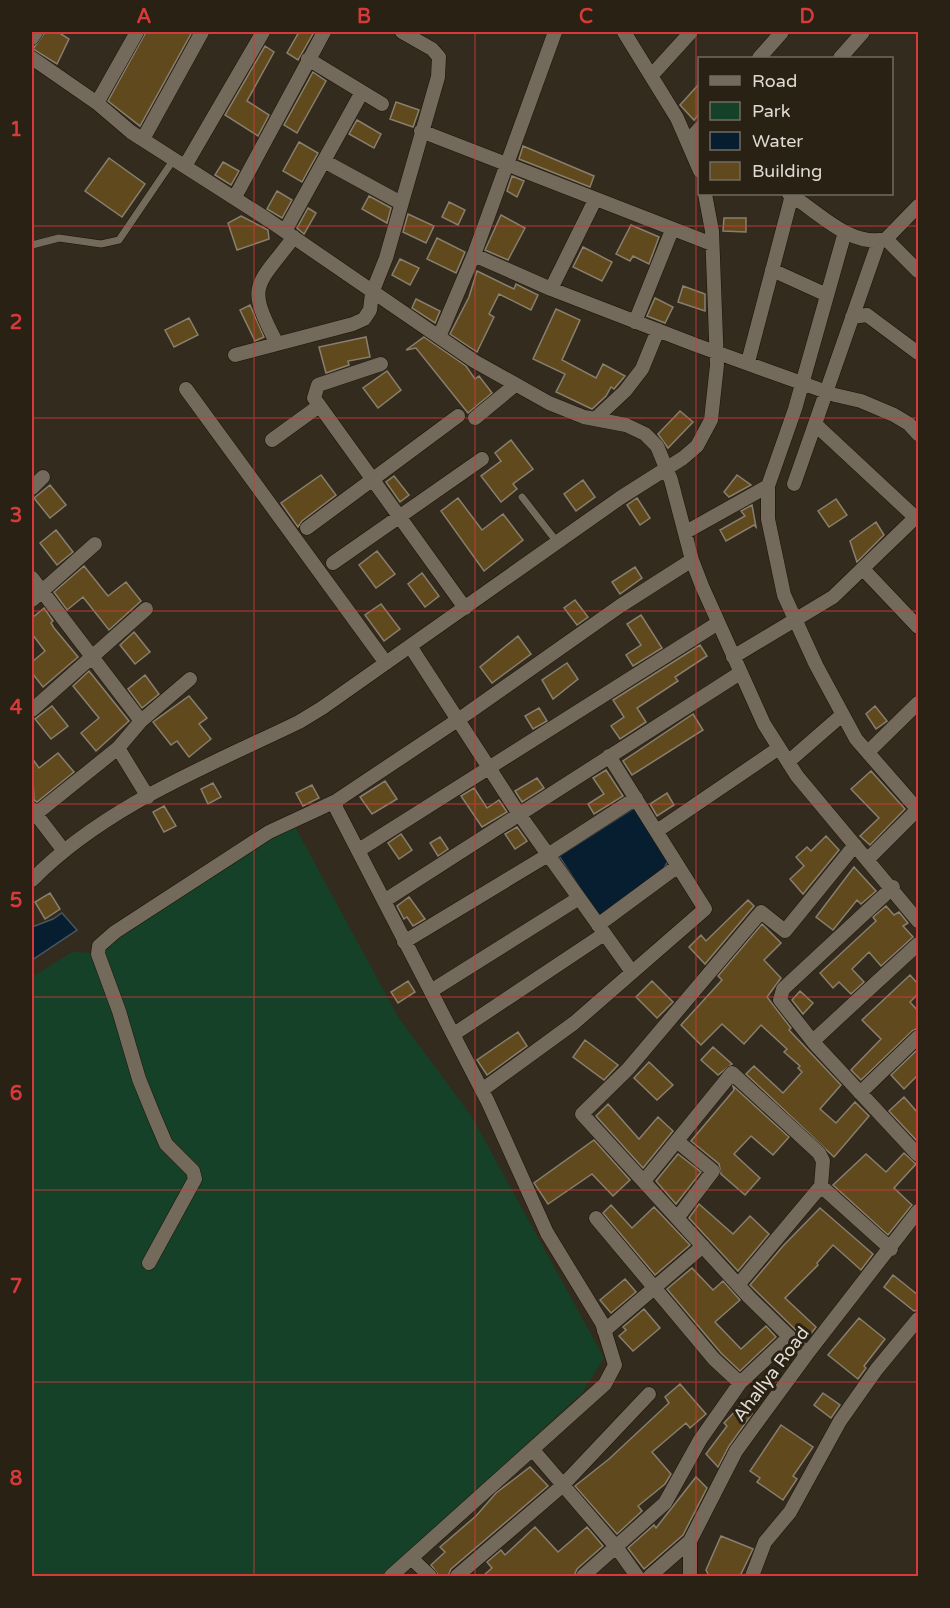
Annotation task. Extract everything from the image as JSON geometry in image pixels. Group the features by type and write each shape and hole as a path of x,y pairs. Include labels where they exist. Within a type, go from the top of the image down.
{"street":[{"path":"32,38 36,32"},
{"path":"97,103 137,32"},
{"path":"143,139 202,32"},
{"path":"180,163 263,32"},
{"path":"235,197 324,32"},
{"path":"235,355 364,319 370,310 372,293 386,258 438,76 439,57 432,49 402,32"},
{"path":"439,337 474,255 555,32"},
{"path":"624,32 694,144 698,166"},
{"path":"651,76 691,32"},
{"path":"760,57 782,32"},
{"path":"841,57 863,32"},
{"path":"32,58 97,103 143,139 235,197 372,293 515,385 549,402 596,419 626,424 645,434 657,446 667,470 692,560 764,724 788,762 855,845 893,887 918,921"},
{"path":"308,59 382,104"},
{"path":"277,344 261,312 257,294 263,277 289,234 324,161 362,92"},
{"path":"421,131 507,163 595,201 712,244"},
{"path":"324,161 401,202"},
{"path":"32,880 64,851 103,821 299,722 620,498 667,470 697,446 711,420 716,388 712,244 705,195"},
{"path":"748,362 790,195"},
{"path":"791,195 845,232 863,240 883,240 918,271"},
{"path":"550,289 595,201"},
{"path":"794,484 852,316 883,240 918,206"},
{"path":"635,321 672,230"},
{"path":"845,232 803,382 768,486 768,519 784,595 842,715 856,739 918,809 867,859"},
{"path":"474,255 550,289 658,330 803,382 827,393 861,401 894,415 909,424 918,434"},
{"path":"772,270 827,295"},
{"path":"852,316 867,315 918,353"},
{"path":"596,419 625,391 642,369 658,330"},
{"path":"381,364 318,385 314,398 465,608"},
{"path":"475,418 515,385"},
{"path":"186,389 386,663"},
{"path":"272,440 320,406"},
{"path":"306,528 373,481 458,416"},
{"path":"733,657 833,597 864,570 917,516 816,425"},
{"path":"333,563 482,459"},
{"path":"32,488 43,477"},
{"path":"686,532 768,486"},
{"path":"36,596 95,544"},
{"path":"149,1263 195,1179 193,1171 166,1144 142,1088 119,1011 98,954 99,946 115,933 268,832 336,801 458,719 572,638 692,560"},
{"path":"864,570 918,627"},
{"path":"32,578 36,596 92,656 141,721"},
{"path":"32,710 146,609"},
{"path":"359,850 718,623"},
{"path":"410,646 519,814 632,972"},
{"path":"384,901 740,673"},
{"path":"64,851 33,813 118,748 141,721 190,680"},
{"path":"868,752 918,703"},
{"path":"788,762 842,715"},
{"path":"118,748 148,797"},
{"path":"657,831 779,748"},
{"path":"482,1090 574,1023 704,911 609,756"},
{"path":"404,942 548,855 636,798"},
{"path":"336,801 336,808 482,1090 547,1233 602,1323 615,1365 605,1384 391,1576"},
{"path":"807,1354 788,1338 738,1285 582,1114 628,1069 761,912 784,931 855,845"},
{"path":"454,1034 601,929 678,866"},
{"path":"893,887 783,989 780,1000 813,1041 918,1155"},
{"path":"431,991 579,898"},
{"path":"813,1041 918,944"},
{"path":"860,1093 918,1037"},
{"path":"644,1180 732,1073 819,1153 823,1161 821,1186 738,1285"},
{"path":"677,1141 713,1171 678,1217"},
{"path":"821,1186 891,1248"},
{"name":"Ahallya Road","path":"690,1576 690,1541 736,1452 807,1354 918,1211"},
{"path":"596,1218 714,1359 740,1383"},
{"path":"604,1332 703,1246"},
{"path":"752,1576 765,1542 790,1512 840,1421 876,1370 918,1319"},
{"path":"583,1576 665,1503 700,1440 740,1383 788,1338"},
{"path":"457,1576 562,1486 649,1394"},
{"path":"533,1450 617,1548 637,1576"},
{"path":"650,1576 690,1541"},
{"path":"411,1558 430,1576"}],"lane":[{"path":"32,245 59,238 101,244 119,240 180,163"},
{"path":"522,496 557,542"}],"green space":[{"path":"293,823 398,1017 472,1117 604,1358 582,1393 382,1576 32,1576 32,977 72,952 94,953"}],"water":[{"path":"634,808 669,859 663,870 600,919 559,856"},
{"path":"62,913 77,930 32,960 32,927"}],"building":[{"path":"45,32 58,32 69,39 57,64 33,49"},
{"path":"146,32 192,32 140,126 108,101"},
{"path":"299,32 314,32 298,60 287,53"},
{"path":"265,46 274,52 247,101 269,115 258,136 225,115"},
{"path":"313,72 326,81 297,133 284,125"},
{"path":"698,85 698,115 694,120 680,105"},
{"path":"396,102 419,110 413,127 390,119"},
{"path":"357,120 381,134 374,148 349,134"},
{"path":"299,142 318,153 302,182 283,171"},
{"path":"523,146 594,176 590,187 519,159"},
{"path":"109,158 145,184 122,217 85,191"},
{"path":"223,162 239,171 231,185 215,175"},
{"path":"512,176 524,181 517,197 507,191"},
{"path":"277,191 292,200 282,218 267,209"},
{"path":"369,196 391,208 387,223 362,209"},
{"path":"449,202 465,210 458,225 442,217"},
{"path":"308,208 316,213 304,234 297,228"},
{"path":"408,214 434,226 426,243 403,232"},
{"path":"501,215 525,228 508,260 485,250"},
{"path":"241,216 268,230 269,239 237,250 228,223"},
{"path":"724,218 746,218 746,232 723,231"},
{"path":"631,225 659,237 649,264 633,256 630,261 616,254"},
{"path":"437,238 465,252 456,273 427,259"},
{"path":"583,247 612,262 602,281 573,267"},
{"path":"400,259 419,268 410,285 392,275"},
{"path":"477,271 514,289 516,284 538,295 531,310 499,294 489,314 494,317 477,352 450,334 469,297"},
{"path":"683,286 705,294 705,311 678,302"},
{"path":"655,298 673,307 665,323 647,316"},
{"path":"416,299 440,311 435,323 412,308"},
{"path":"250,305 264,337 255,341 240,310"},
{"path":"556,309 580,320 562,360 596,378 603,364 625,376 614,389 611,387 606,396 592,409 556,392 565,374 533,359"},
{"path":"189,318 198,335 174,347 165,330"},
{"path":"366,337 370,357 348,361 349,365 326,373 319,347"},
{"path":"424,337 466,366 475,379 479,376 492,393 468,413 416,348 406,350"},
{"path":"387,371 401,390 378,408 363,388"},
{"path":"680,411 693,422 668,448 658,434"},
{"path":"511,440 533,469 513,484 517,489 501,502 481,476 501,461 495,453"},
{"path":"321,475 336,495 302,521 298,527 281,503"},
{"path":"737,475 751,485 729,497 724,492"},
{"path":"394,476 409,495 400,502 386,482"},
{"path":"583,480 595,497 576,511 564,494"},
{"path":"50,485 66,505 50,518 34,498"},
{"path":"458,498 482,530 503,514 523,540 484,571 441,511"},
{"path":"637,498 650,518 640,525 627,505"},
{"path":"836,499 847,515 829,527 818,511"},
{"path":"752,505 756,527 754,525 726,541 720,530 745,516 741,511"},
{"path":"876,522 884,535 857,562 850,541"},
{"path":"56,530 73,552 57,565 40,543"},
{"path":"377,551 395,574 376,588 359,565"},
{"path":"84,566 108,596 126,582 141,601 109,630 83,597 67,610 54,592"},
{"path":"635,567 642,578 620,594 612,582"},
{"path":"422,573 439,596 425,607 408,584"},
{"path":"575,600 588,617 577,625 564,608"},
{"path":"381,604 400,629 384,641 365,615"},
{"path":"44,608 53,621 51,623 54,628 78,657 43,687 32,673 32,662 45,651 32,634 32,618"},
{"path":"641,615 662,648 633,666 626,655 641,645 627,624"},
{"path":"134,632 150,652 135,664 120,645"},
{"path":"518,636 531,654 492,683 480,667"},
{"path":"700,645 707,656 675,677 678,681 637,708 646,722 620,739 611,726 624,717 613,700"},
{"path":"567,663 578,679 553,699 542,680"},
{"path":"89,671 129,721 96,751 81,733 99,718 73,686"},
{"path":"145,675 159,694 142,708 128,689"},
{"path":"189,696 207,718 199,724 211,739 189,757 177,741 171,745 153,722"},
{"path":"52,706 68,726 51,739 35,719"},
{"path":"875,706 887,721 876,729 866,714"},
{"path":"539,708 547,721 533,729 525,716"},
{"path":"693,714 703,730 632,775 623,761"},
{"path":"58,753 74,772 37,802 34,800 32,758 39,768"},
{"path":"606,770 623,796 594,814 588,804 604,794 593,778"},
{"path":"871,771 905,809 870,845 860,836 879,818 851,789"},
{"path":"537,778 544,788 522,802 515,791"},
{"path":"385,781 397,799 372,814 360,797"},
{"path":"213,783 221,797 208,804 201,789"},
{"path":"312,785 319,798 303,806 296,793"},
{"path":"474,788 487,808 499,800 507,812 482,827 461,796"},
{"path":"667,793 674,805 657,816 650,804"},
{"path":"164,806 176,826 164,832 153,812"},
{"path":"517,827 527,841 515,849 505,834"},
{"path":"401,834 412,850 399,859 388,843"},
{"path":"826,836 839,850 803,894 790,879 804,866 796,857 807,847 811,851"},
{"path":"440,837 448,849 438,856 430,843"},
{"path":"854,867 876,891 861,904 857,900 833,930 816,917"},
{"path":"50,893 60,909 45,919 35,902"},
{"path":"409,897 425,919 413,926 407,917 404,919 397,906"},
{"path":"748,900 754,906 705,964 689,947 701,935 706,941"},
{"path":"886,906 894,915 899,912 908,923 903,926 913,937 881,966 869,952 852,969 864,982 851,994 839,982 833,988 820,973 876,921 873,917"},
{"path":"762,924 781,943 764,960 781,978 767,997 791,1028 789,1030 841,1085 820,1109 836,1123 855,1102 869,1116 834,1157 746,1074 754,1066 783,1093 802,1072 798,1068 800,1066 784,1052 787,1049 761,1025 744,1044 722,1024 701,1045 681,1025 722,980 718,976"},
{"path":"910,975 918,984 918,994 910,1002 918,1011 918,1028 912,1031 861,1080 851,1070 881,1039 862,1020"},
{"path":"408,981 415,992 398,1003 391,992"},
{"path":"652,981 673,1002 657,1018 636,997"},
{"path":"800,991 813,1003 803,1014 792,1000"},
{"path":"518,1032 527,1046 487,1075 477,1060"},
{"path":"585,1040 618,1065 604,1080 573,1057"},
{"path":"713,1047 732,1064 718,1075 701,1060"},
{"path":"918,1049 918,1075 904,1089 891,1075"},
{"path":"649,1062 673,1085 657,1100 634,1078"},
{"path":"733,1086 789,1137 773,1155 751,1136 734,1154 760,1178 745,1195 721,1174 719,1164 691,1141 734,1090"},
{"path":"904,1097 918,1113 918,1142 889,1111"},
{"path":"608,1104 639,1139 658,1117 673,1131 643,1168 596,1116"},
{"path":"594,1140 630,1180 613,1196 592,1174 548,1204 534,1183"},
{"path":"904,1153 916,1164 894,1188 912,1205 888,1235 833,1185 866,1154 886,1172"},
{"path":"678,1154 701,1172 676,1204 656,1181"},
{"path":"699,1204 733,1234 750,1216 769,1234 738,1271 689,1218"},
{"path":"611,1205 632,1228 654,1207 690,1245 655,1275 603,1213"},
{"path":"820,1208 873,1254 861,1270 833,1245 817,1263 818,1265 785,1298 816,1327 806,1340 750,1285 783,1246"},
{"path":"692,1268 713,1290 723,1281 740,1300 715,1322 741,1349 766,1326 776,1337 740,1371 721,1353 667,1289"},
{"path":"893,1275 918,1295 918,1310 914,1311 884,1287"},
{"path":"625,1279 636,1292 611,1313 600,1300"},
{"path":"644,1309 660,1328 633,1351 619,1336 626,1330 623,1327"},
{"path":"859,1318 885,1339 864,1366 866,1368 858,1379 828,1355"},
{"path":"680,1384 706,1414 690,1428 686,1423 652,1452 671,1474 665,1484 638,1506 642,1511 617,1534 575,1486 609,1459 669,1403 665,1397"},
{"path":"823,1393 840,1405 831,1418 814,1405"},
{"path":"741,1405 752,1414 729,1446 718,1467 706,1454 727,1426 724,1423"},
{"path":"781,1425 813,1447 793,1476 797,1479 783,1500 757,1482 760,1478 750,1471"},
{"path":"530,1467 548,1486 451,1569 448,1576 439,1576 431,1565 445,1552 440,1547 476,1516 496,1493"},
{"path":"696,1477 707,1488 683,1535 644,1569 628,1548 654,1525 656,1528"},
{"path":"535,1527 558,1552 587,1527 603,1546 577,1569 574,1576 483,1576 492,1568 487,1562 501,1550 505,1555"},
{"path":"721,1536 753,1549 740,1576 709,1576 706,1570"}]}
